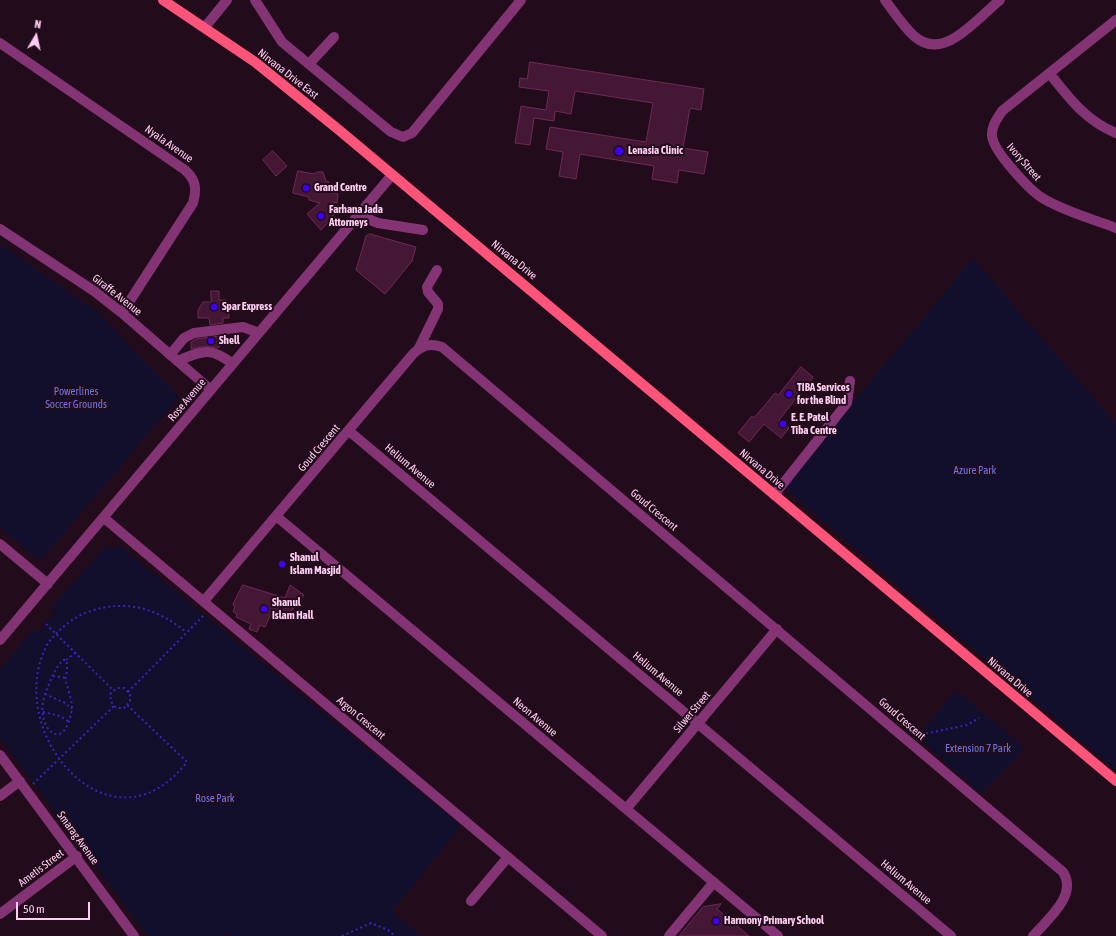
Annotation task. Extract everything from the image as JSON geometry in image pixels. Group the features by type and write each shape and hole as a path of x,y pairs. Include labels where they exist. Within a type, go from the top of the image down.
{"main road":[{"name":"Nirvana Drive East","path":"163,0 255,62 392,175"},
{"name":"Nirvana Drive","path":"392,175 545,301 1116,781"}],"street":[{"path":"205,27 227,0"},
{"path":"255,0 282,42 391,132 403,137 412,133 521,0"},
{"path":"885,0 913,35 920,41 938,45 953,40 997,1"},
{"name":"Ivory Street","path":"1116,20 1002,111 993,128 994,144 1029,186 1044,199 1116,228"},
{"path":"309,64 334,37"},
{"name":"Nyala Avenue","path":"0,43 192,176 196,184 193,203 122,313"},
{"path":"1050,74 1082,113 1093,121 1116,133"},
{"name":"Rose Avenue","path":"0,640 392,175"},
{"path":"358,215 378,223 423,230"},
{"name":"Giraffe Avenue","path":"0,229 72,275 122,313 211,390"},
{"path":"419,348 438,309 438,304 428,292 427,287 437,270"},
{"path":"173,358 184,338 194,333 243,327 259,333"},
{"name":"Goud Crescent","path":"204,601 419,348 434,345 442,347 1054,864 1067,877 1067,894 1034,936"},
{"path":"173,358 198,352 213,352 219,354 233,364"},
{"path":"774,495 847,403 850,381"},
{"name":"Helium Avenue","path":"349,431 951,936"},
{"name":"Neon Avenue","path":"276,516 778,936"},
{"name":"Argon Crescent","path":"104,518 602,936"},
{"path":"0,544 48,584"},
{"name":"Silwer Street","path":"626,809 777,629"},
{"name":"Smarag Avenue","path":"0,755 77,856 131,935"},
{"path":"0,796 20,781"},
{"name":"Ametis Street","path":"0,914 77,856"},
{"path":"471,901 508,857"},
{"path":"669,936 714,882"}],"path":[{"path":"41,654 55,634 82,614 110,606 132,606 154,612 165,617 186,632"},
{"path":"128,692 204,615"},
{"path":"46,624 114,691"},
{"path":"66,660 68,667 66,678 72,709 69,722 62,733 54,734 44,722 42,712 45,694 59,664 75,653"},
{"path":"53,676 66,678"},
{"path":"117,688 124,688 130,694 130,702 124,708 117,708 111,702 110,694 114,691 117,688"},
{"path":"45,694 65,703 72,709"},
{"path":"88,790 113,798 149,793 169,782 187,762 127,705"},
{"path":"27,790 114,706"},
{"path":"42,712 60,716 69,722"},
{"path":"912,744 924,734 967,725 979,718"},
{"path":"51,758 60,768"},
{"path":"342,936 371,923 384,928 396,936"}],"green space":[{"name":"Powerlines Soccer Grounds","path":"0,244 96,311 179,397 40,561 0,528"},
{"name":"Azure Park","path":"973,258 1116,424 1116,771 788,491 787,485 789,480"},
{"name":"Rose Park","path":"104,547 122,548 461,826 392,912 422,936 228,936 225,933 221,936 148,936 0,738 0,670 32,630 37,634 54,613 50,609"},
{"name":"Extension 7 Park","path":"956,690 1025,748 981,794 917,737"}],"building":[{"path":"530,62 704,89 701,110 690,108 683,148 708,152 704,174 679,170 677,183 652,179 654,166 580,154 576,179 559,176 563,152 546,149 550,127 646,142 653,103 575,91 571,114 555,111 554,121 534,118 530,145 515,143 521,106 546,110 549,91 519,87 520,78 527,79"},
{"path":"273,151 287,166 276,176 263,160"},
{"path":"298,171 314,174 317,172 323,172 326,181 329,182 327,191 338,194 337,203 334,202 333,217 321,230 307,214 320,203 309,200 309,197 293,193"},
{"path":"370,234 416,247 412,261 385,294 356,270 366,236"},
{"name":"Spar Express","path":"211,291 219,291 219,300 226,300 226,304 229,304 229,318 223,318 223,323 210,325 209,318 198,318 198,310 203,302 211,302"},
{"path":"224,336 224,342 218,348 206,346 191,349 191,342 196,339"},
{"path":"801,367 813,377 779,420 789,428 781,438 764,424 749,442 738,433 752,416 754,418 775,393 778,395"},
{"name":"Shanul Islam Hall","path":"243,585 285,598 290,585 304,595 286,618 272,612 265,627 260,625 257,632 249,629 251,624 236,617 237,614 233,612 235,606 233,605"},
{"name":"Harmony Primary School","path":"721,904 717,909 749,936 679,936 703,907"}],"place":[{"name":"Lenasia Clinic","path":"619,151"},
{"name":"Grand Centre","path":"306,188"},
{"name":"Farhana Jada Attorneys","path":"321,216"},
{"name":"Spar Express","path":"214,307"},
{"name":"Shell","path":"211,341"},
{"name":"TIBA Services for the Blind","path":"789,394"},
{"name":"E. E. Patel Tiba Centre","path":"783,424"},
{"name":"Shanul Islam Masjid","path":"282,564"},
{"name":"Shanul Islam Hall","path":"264,609"},
{"name":"Harmony Primary School","path":"716,921"}]}
